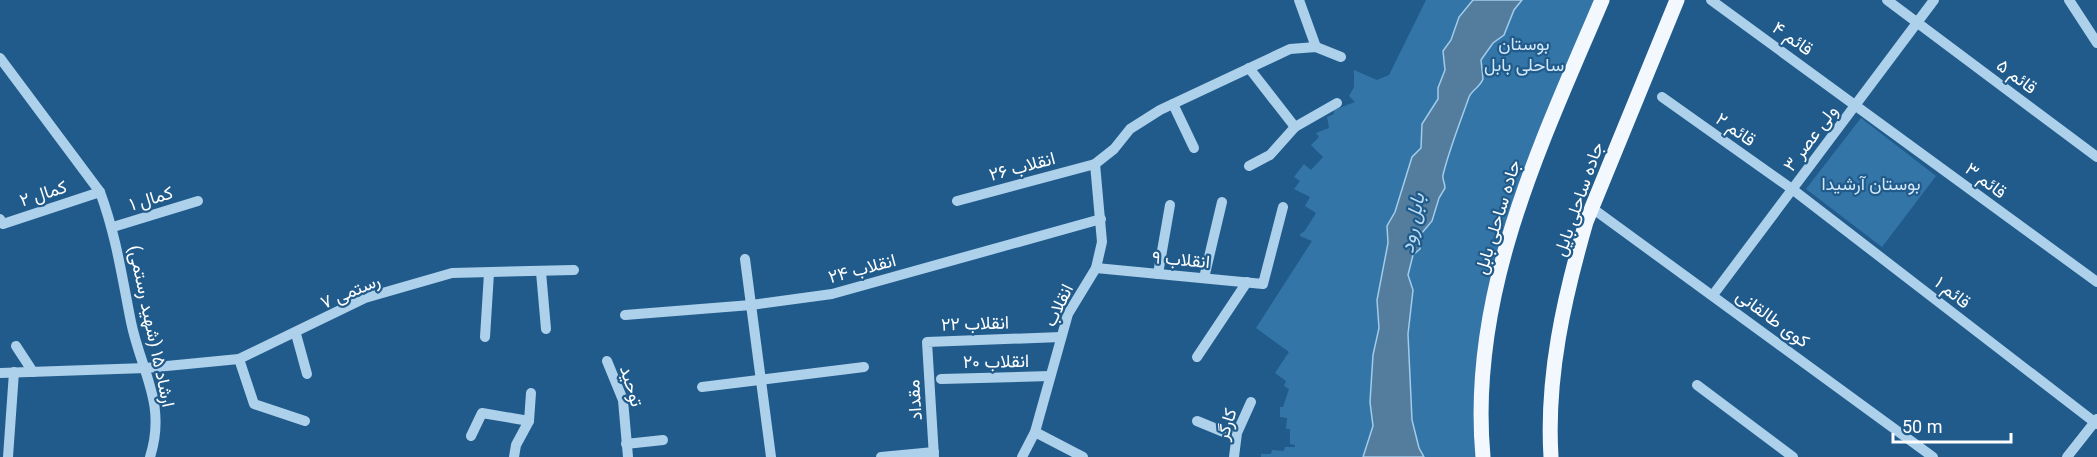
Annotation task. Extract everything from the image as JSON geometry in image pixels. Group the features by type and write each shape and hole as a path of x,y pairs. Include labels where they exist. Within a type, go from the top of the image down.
{"main road":[{"name":"جاده ساحلی بابل","path":"1483,457 1481,425 1484,363 1505,251 1527,178 1602,0"},
{"name":"جاده ساحلی بایل","path":"1551,457 1550,423 1556,349 1579,246 1592,208 1677,0"}],"street":[{"path":"1299,0 1316,47"},
{"name":"قائم ۴","path":"1711,0 1856,104"},
{"name":"قائم ۵","path":"1887,0 2097,157"},
{"name":"ولی عصر ۳","path":"1713,295 1934,0"},
{"path":"2069,0 2097,43"},
{"path":"1095,164 1114,149 1130,129 1173,104 1290,49 1316,47 1341,57"},
{"name":"ارشاد ۱۵ (شهید رستمی)","path":"0,58 100,192 113,227 131,325 153,394 156,424 150,457"},
{"path":"1249,68 1295,128"},
{"name":"قائم ۲","path":"1662,97 1792,189"},
{"path":"1249,166 1270,155 1295,128 1337,103"},
{"path":"1173,104 1194,148"},
{"name":"قائم ۳","path":"1856,104 2097,282"},
{"name":"انقلاب ۲۶","path":"957,201 1095,164"},
{"name":"انقلاب","path":"1022,457 1035,432 1068,314 1096,268 1102,242 1095,164"},
{"name":"قائم ۱","path":"1792,189 2096,422"},
{"name":"کمال ۲","path":"0,219 3,224 100,192"},
{"name":"کمال ۱","path":"113,227 198,201"},
{"path":"1204,278 1222,202"},
{"path":"1158,274 1170,205"},
{"name":"انقلاب ۹","path":"1096,268 1263,284 1283,207"},
{"name":"کوی طالقانی","path":"1592,208 1933,457"},
{"name":"انقلاب ۲۴","path":"625,315 751,305 832,294 1101,219"},
{"path":"745,259 771,457"},
{"name":"رستمی ۷","path":"0,373 146,368 239,359 296,334 365,298 452,273 573,270"},
{"path":"541,272 546,329"},
{"path":"485,337 489,273"},
{"path":"1197,357 1246,282"},
{"path":"296,334 307,374"},
{"name":"انقلاب ۲۲","path":"927,342 1060,337"},
{"name":"مقداد","path":"927,342 934,455"},
{"path":"16,346 33,372"},
{"path":"239,359 254,404 305,421"},
{"name":"توحید","path":"607,361 623,400 628,457"},
{"path":"702,387 864,367"},
{"path":"8,457 14,372"},
{"name":"انقلاب ۲۰","path":"941,379 1050,376"},
{"path":"1696,385 1794,457"},
{"path":"514,457 516,445 529,421 531,393"},
{"name":"کارگر","path":"1234,457 1236,437 1251,402"},
{"path":"471,436 482,412 529,421"},
{"path":"1197,421 1236,437"},
{"path":"2067,457 2096,422"},
{"path":"1035,432 1083,457"},
{"path":"626,444 663,440"},
{"path":"881,457 934,455"}],"green space":[{"name":"بوستان ساحلی بابل","path":"1426,0 1602,0 1500,270 1483,457 1261,457 1261,454 1271,454 1272,450 1284,451 1285,447 1295,447 1290,444 1290,429 1286,429 1287,418 1280,417 1280,407 1283,407 1289,389 1284,386 1286,381 1275,373 1289,352 1256,328 1312,241 1300,236 1316,213 1305,206 1310,197 1294,189 1300,181 1294,177 1304,164 1311,170 1323,157 1311,145 1319,137 1316,133 1329,128 1327,117 1334,114 1334,110 1355,102 1349,96 1354,87 1354,70 1377,80 1389,75"},
{"name":"بوستان آرشیدا","path":"1861,118 1936,176 1882,247 1806,189"}],"water":[{"name":"بابل رود","path":"1473,0 1522,0 1514,10 1504,35 1493,43 1481,60 1483,79 1469,97 1445,166 1443,177 1445,188 1439,198 1432,221 1421,234 1420,249 1413,255 1408,275 1413,290 1408,334 1412,420 1419,448 1424,457 1363,457 1373,426 1370,402 1373,355 1379,328 1377,300 1388,243 1387,226 1395,212 1412,157 1421,148 1422,124 1438,99 1438,88 1445,70 1443,51 1451,40 1459,17"}]}
